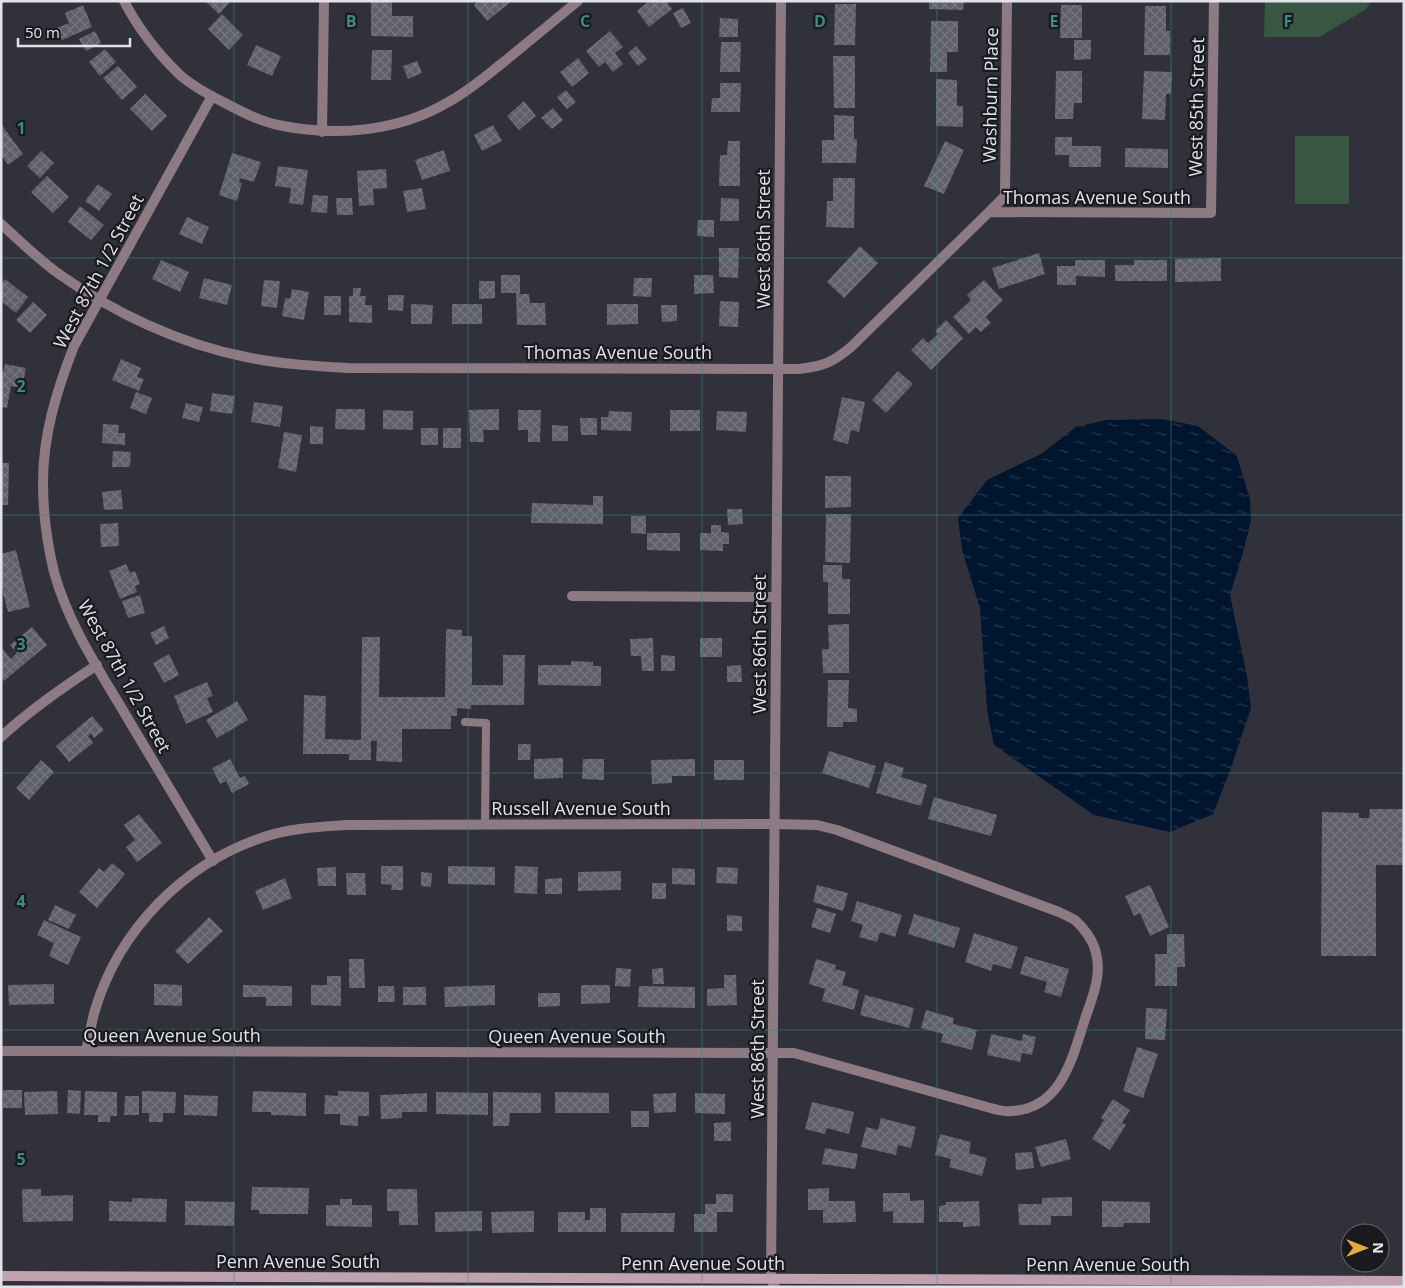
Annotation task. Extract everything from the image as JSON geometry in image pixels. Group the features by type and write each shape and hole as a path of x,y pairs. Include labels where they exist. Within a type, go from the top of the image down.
{"main road":[{"name":"Penn Avenue South","path":"1,1276 773,1283 1197,1284 1404,1281"}],"street":[{"path":"124,1 137,25 158,52 183,77 212,96 244,112 277,125 322,132 348,132 384,126 417,117 450,102 578,1"},
{"path":"322,132 324,1"},
{"name":"West 86th Street","path":"773,1283 781,1"},
{"name":"Washburn Place","path":"989,212 1005,196 1007,1"},
{"name":"West 85th Street","path":"1211,213 1214,1"},
{"name":"West 87th 1/2 Street","path":"212,96 74,346 58,390 47,434 43,481 46,527 54,572 71,616 97,665 213,861"},
{"name":"Thomas Avenue South","path":"1,224 58,274 100,300 146,324 194,343 244,357 296,365 358,368 799,369 818,366 836,360 852,347 989,212 1211,213"},
{"path":"572,596 776,597"},
{"path":"1,737 24,716 64,686 97,665"},
{"name":"Russell Avenue South","path":"86,1051 95,1010 110,971 131,935 158,903 190,875 225,854 264,837 305,828 346,825 775,824 817,825 837,830 1059,912 1075,920 1088,935 1096,952 1098,971 1095,989 1087,1013"},
{"name":"Queen Avenue South","path":"1,1051 794,1053 994,1109 1012,1112 1030,1107 1046,1098 1060,1086 1087,1013"}],"lane":[{"path":"465,722 486,723 485,824"}],"green space":[{"path":"1265,1 1372,1 1365,10 1319,37 1264,37"},
{"path":"1295,136 1349,136 1349,204 1295,204"}],"water":[{"path":"1162,419 1198,426 1237,456 1250,499 1251,520 1230,595 1247,676 1251,708 1213,814 1170,832 1094,815 994,745 987,710 980,608 962,550 958,518 987,480 1041,454 1076,427 1106,420"}],"building":[{"path":"205,1 231,1 219,14"},
{"path":"371,1 392,1 392,16 413,16 413,37 371,36"},
{"path":"478,1 512,1 487,21 474,5"},
{"path":"649,1 666,1 672,9 649,27 637,11"},
{"path":"929,1 964,1 963,10 929,9"},
{"path":"835,4 856,4 855,45 834,45"},
{"path":"83,5 92,27 62,40 57,28 69,23 65,13"},
{"path":"1061,5 1082,5 1082,38 1060,38"},
{"path":"1145,6 1166,6 1166,31 1170,31 1170,55 1144,55"},
{"path":"683,8 691,23 681,28 673,13"},
{"path":"222,14 243,35 229,50 208,29"},
{"path":"720,18 738,19 738,37 719,37"},
{"path":"931,21 958,21 958,52 947,52 947,72 930,72"},
{"path":"95,31 101,43 86,51 79,39"},
{"path":"610,31 623,47 615,53 623,64 613,72 605,62 599,67 586,51"},
{"path":"1074,40 1091,40 1091,59 1074,60"},
{"path":"721,42 741,42 740,72 720,72"},
{"path":"256,45 281,56 272,76 247,65"},
{"path":"636,46 647,59 638,66 628,53"},
{"path":"105,49 116,62 100,76 89,62"},
{"path":"372,50 392,50 391,80 371,80"},
{"path":"833,56 855,56 855,108 834,108"},
{"path":"578,58 589,73 572,87 560,72"},
{"path":"417,61 422,73 408,79 403,66"},
{"path":"118,66 137,87 122,100 103,78"},
{"path":"1056,71 1082,71 1082,103 1074,103 1073,119 1055,119"},
{"path":"1144,71 1172,72 1171,94 1166,94 1165,120 1142,119"},
{"path":"936,79 957,80 957,106 963,106 963,127 936,126"},
{"path":"720,83 741,83 740,112 711,112 712,98 720,98"},
{"path":"566,90 576,102 567,109 557,97"},
{"path":"145,94 167,116 152,131 130,109"},
{"path":"524,101 536,116 519,130 507,116"},
{"path":"553,108 563,120 552,129 541,118"},
{"path":"834,115 854,116 854,139 857,139 856,163 822,163 822,140 834,140"},
{"path":"1,124 23,154 8,165 1,155"},
{"path":"493,125 502,141 482,151 474,135"},
{"path":"1055,137 1072,137 1072,146 1101,146 1101,167 1069,167 1069,155 1055,155"},
{"path":"728,141 740,141 740,186 719,186 720,155 727,155"},
{"path":"945,141 964,150 944,194 924,186"},
{"path":"1125,148 1168,149 1168,168 1125,167"},
{"path":"444,150 450,171 422,180 415,160"},
{"path":"41,151 54,163 40,178 27,166"},
{"path":"232,153 261,162 254,182 240,178 239,182 242,183 237,201 219,195"},
{"path":"278,166 308,170 303,205 289,203 291,188 275,186"},
{"path":"386,169 387,188 373,189 374,205 359,206 357,171"},
{"path":"47,176 69,197 53,213 31,192"},
{"path":"833,178 855,178 854,228 826,227 827,201 833,201"},
{"path":"98,184 112,194 99,211 85,201"},
{"path":"422,188 426,209 407,212 403,191"},
{"path":"313,195 328,196 327,213 311,212"},
{"path":"336,198 352,198 353,215 337,215"},
{"path":"721,198 739,199 739,221 720,221"},
{"path":"80,206 104,225 91,240 68,222"},
{"path":"187,217 209,227 202,244 179,234"},
{"path":"698,220 714,220 714,237 697,236"},
{"path":"860,246 878,263 844,298 827,282"},
{"path":"719,248 739,248 738,278 719,277"},
{"path":"1039,253 1045,274 999,289 992,268"},
{"path":"1221,258 1221,281 1175,282 1175,259"},
{"path":"161,260 189,272 180,292 152,279"},
{"path":"1075,260 1105,260 1105,277 1076,276 1076,285 1057,285 1057,266 1075,266"},
{"path":"1134,260 1167,260 1167,281 1115,281 1115,265 1134,265"},
{"path":"501,275 520,275 520,294 529,294 530,303 545,303 546,325 517,325 516,293 501,293"},
{"path":"694,275 713,275 714,293 694,294"},
{"path":"204,278 232,285 227,305 199,298"},
{"path":"634,278 652,278 651,297 633,296"},
{"path":"5,279 28,297 16,313 1,301 1,284"},
{"path":"264,280 280,281 277,308 261,306"},
{"path":"984,280 1003,300 986,317 991,323 981,332 976,327 969,334 953,317 971,300 967,295"},
{"path":"479,281 495,281 495,298 479,299"},
{"path":"353,288 361,288 360,296 366,296 365,305 372,305 372,323 349,322 349,296 353,296"},
{"path":"292,289 309,292 304,320 282,316 285,298 290,299"},
{"path":"388,295 404,295 403,311 388,310"},
{"path":"324,296 341,296 341,315 324,315"},
{"path":"720,301 739,302 738,327 719,326"},
{"path":"33,302 47,315 30,333 16,320"},
{"path":"411,304 433,305 432,324 411,324"},
{"path":"452,304 482,304 482,324 452,324"},
{"path":"607,304 638,304 638,324 607,325"},
{"path":"661,305 677,305 677,321 662,322"},
{"path":"946,320 963,338 931,370 911,350 923,338 928,343 938,334 935,331"},
{"path":"121,359 141,368 137,377 144,379 139,391 112,380"},
{"path":"5,364 26,368 22,388 11,386 7,408 1,407 1,371 3,372"},
{"path":"898,371 913,384 886,413 872,400"},
{"path":"136,392 152,398 146,414 130,408"},
{"path":"212,393 235,396 232,414 210,411"},
{"path":"842,397 865,402 859,432 851,430 848,444 833,440"},
{"path":"254,402 283,406 280,427 251,422"},
{"path":"186,403 203,407 199,422 182,418"},
{"path":"336,409 365,409 365,430 335,429"},
{"path":"499,409 499,430 483,430 484,442 470,442 469,410"},
{"path":"383,410 413,411 413,430 383,429"},
{"path":"518,410 541,410 540,442 528,442 528,430 518,430"},
{"path":"670,410 700,410 700,431 670,431"},
{"path":"609,411 632,412 631,431 601,430 601,417 608,417"},
{"path":"717,411 747,412 746,432 716,430"},
{"path":"580,418 597,418 597,435 581,435"},
{"path":"103,424 119,425 118,433 125,433 125,445 102,443"},
{"path":"552,425 568,426 568,441 552,441"},
{"path":"310,426 323,427 323,444 310,444"},
{"path":"421,428 438,428 438,445 421,445"},
{"path":"443,428 461,428 461,448 443,448"},
{"path":"284,432 302,435 296,472 278,468"},
{"path":"113,451 131,452 130,467 112,467"},
{"path":"1,463 9,463 8,505 1,505"},
{"path":"825,476 851,476 851,507 825,508"},
{"path":"121,490 123,509 104,510 102,492"},
{"path":"593,496 603,496 603,524 531,523 532,503 593,505"},
{"path":"727,509 742,509 743,524 728,525"},
{"path":"826,514 851,514 850,563 825,562"},
{"path":"631,516 646,516 646,534 631,533"},
{"path":"118,523 119,546 101,547 100,524"},
{"path":"711,525 721,525 721,532 729,533 729,544 723,544 723,551 700,550 700,533 711,533"},
{"path":"647,533 680,533 680,551 647,550"},
{"path":"16,550 30,607 8,612 1,586 1,554"},
{"path":"126,564 130,573 135,571 140,584 135,586 137,592 120,599 109,571"},
{"path":"823,565 842,565 842,579 850,579 850,614 828,614 828,582 823,582"},
{"path":"140,595 145,613 128,618 122,601"},
{"path":"849,624 849,673 823,673 822,649 829,649 828,625"},
{"path":"164,626 169,638 156,645 150,633"},
{"path":"32,627 47,645 4,681 1,677 1,647 11,659 17,653 10,645"},
{"path":"446,629 462,630 462,636 472,636 472,685 503,685 503,655 525,655 524,705 471,705 471,709 457,708 457,716 451,716 451,729 402,729 402,762 376,761 377,741 371,741 371,760 349,760 349,754 303,754 304,695 326,696 325,739 361,740 362,637 380,637 379,697 445,697"},
{"path":"653,638 654,671 642,671 641,656 631,656 630,639"},
{"path":"700,638 722,638 722,657 700,657"},
{"path":"169,654 179,675 164,683 153,663"},
{"path":"661,655 675,656 675,671 661,671"},
{"path":"571,661 593,662 593,666 601,666 601,686 538,685 538,665 571,665"},
{"path":"741,665 742,682 727,682 727,666"},
{"path":"828,680 849,680 848,708 857,709 857,722 843,722 843,727 827,727"},
{"path":"207,682 213,696 207,698 213,712 186,724 174,696"},
{"path":"237,701 248,720 217,738 206,720"},
{"path":"92,716 104,730 94,738 91,734 88,736 93,743 69,762 56,746"},
{"path":"518,744 531,744 530,760 518,760"},
{"path":"829,751 876,766 869,788 822,773"},
{"path":"563,758 563,778 534,779 534,759"},
{"path":"230,759 240,778 245,776 249,784 232,793 226,781 220,784 212,768"},
{"path":"583,759 604,759 604,780 582,779"},
{"path":"695,759 695,776 672,776 672,783 652,784 651,760"},
{"path":"41,760 54,772 29,800 16,788"},
{"path":"714,760 744,760 744,780 714,780"},
{"path":"885,762 904,768 901,777 927,785 921,806 876,793"},
{"path":"934,797 997,815 991,836 928,819"},
{"path":"1370,809 1404,809 1404,865 1376,865 1376,956 1321,956 1322,812 1359,813 1359,818 1369,818"},
{"path":"139,814 162,843 137,862 126,847 135,840 124,825"},
{"path":"112,863 125,874 97,908 79,892 99,868 104,872"},
{"path":"381,866 403,866 403,890 391,890 392,885 381,884"},
{"path":"448,866 495,867 495,885 448,884"},
{"path":"515,866 538,867 537,894 514,893"},
{"path":"336,867 336,886 318,886 317,868"},
{"path":"717,867 738,868 737,884 716,883"},
{"path":"672,868 695,869 695,885 672,884"},
{"path":"621,871 621,890 578,891 578,872"},
{"path":"421,872 432,873 431,887 421,886"},
{"path":"346,873 365,873 366,895 347,895"},
{"path":"285,878 292,898 263,910 255,891"},
{"path":"562,878 562,894 545,894 545,879"},
{"path":"652,883 666,883 666,899 652,899"},
{"path":"817,885 848,893 843,911 813,902"},
{"path":"1150,885 1169,927 1150,936 1140,913 1134,916 1125,896"},
{"path":"857,901 902,915 895,937 880,932 877,942 859,937 863,925 851,921"},
{"path":"55,905 76,915 69,929 48,920"},
{"path":"817,908 836,914 830,933 811,927"},
{"path":"914,914 960,928 954,948 908,934"},
{"path":"727,915 742,916 742,931 727,931"},
{"path":"209,917 223,931 188,964 175,951"},
{"path":"44,920 81,937 68,965 49,956 54,943 37,935"},
{"path":"974,933 1018,947 1011,969 993,964 991,971 965,962"},
{"path":"1167,934 1184,934 1185,967 1177,967 1177,986 1155,986 1155,954 1167,954"},
{"path":"1025,956 1069,969 1061,997 1044,992 1047,982 1020,974"},
{"path":"349,959 364,959 365,988 349,988"},
{"path":"816,959 836,965 835,969 846,972 842,985 859,990 854,1010 822,1001 825,989 809,984"},
{"path":"616,968 631,969 630,987 615,986"},
{"path":"663,968 664,984 653,984 652,969"},
{"path":"724,975 736,975 737,1005 707,1006 707,989 724,988"},
{"path":"327,976 341,976 341,1006 311,1005 311,985 327,985"},
{"path":"54,984 54,1004 9,1005 8,985"},
{"path":"154,984 182,985 182,1006 154,1005"},
{"path":"243,985 292,986 292,1006 266,1006 266,997 243,997"},
{"path":"495,985 495,1005 445,1007 444,987"},
{"path":"581,985 610,985 610,1003 581,1004"},
{"path":"378,986 394,986 395,1002 378,1002"},
{"path":"639,986 695,987 695,1008 638,1007"},
{"path":"403,987 426,987 426,1005 403,1005"},
{"path":"538,993 560,993 560,1006 538,1007"},
{"path":"865,995 914,1008 909,1028 860,1015"},
{"path":"1146,1008 1167,1009 1165,1040 1145,1039"},
{"path":"926,1010 954,1018 953,1024 977,1030 972,1050 941,1042 943,1034 921,1028"},
{"path":"991,1034 1022,1041 1023,1034 1036,1037 1032,1055 1022,1053 1020,1062 987,1055"},
{"path":"1137,1047 1158,1054 1143,1098 1123,1091"},
{"path":"3,1090 22,1090 22,1108 3,1108"},
{"path":"68,1090 81,1091 80,1114 67,1113"},
{"path":"57,1091 58,1114 25,1115 24,1092"},
{"path":"85,1091 117,1092 117,1116 110,1116 110,1122 98,1122 98,1115 84,1115"},
{"path":"142,1091 176,1092 175,1113 163,1113 163,1122 149,1122 149,1113 142,1113"},
{"path":"253,1091 306,1093 306,1116 271,1115 271,1112 252,1112"},
{"path":"338,1091 369,1092 369,1116 358,1116 358,1126 340,1125 340,1114 324,1114 325,1095 338,1096"},
{"path":"436,1092 488,1093 488,1115 436,1114"},
{"path":"493,1092 541,1093 541,1113 510,1113 509,1126 493,1126"},
{"path":"555,1092 609,1093 609,1113 555,1113"},
{"path":"427,1093 427,1112 402,1112 402,1118 381,1119 380,1095"},
{"path":"676,1093 676,1112 654,1113 653,1094"},
{"path":"695,1093 725,1094 725,1114 695,1113"},
{"path":"184,1095 218,1096 217,1116 184,1115"},
{"path":"125,1096 139,1096 139,1115 124,1115"},
{"path":"1113,1099 1130,1110 1122,1123 1126,1125 1110,1150 1092,1139 1104,1120 1101,1118"},
{"path":"812,1102 854,1112 849,1134 827,1128 825,1134 805,1129"},
{"path":"631,1111 649,1111 649,1127 631,1127"},
{"path":"881,1118 916,1127 911,1148 898,1145 896,1155 861,1147 866,1127 878,1130"},
{"path":"731,1122 731,1141 714,1141 714,1123"},
{"path":"940,1134 971,1142 969,1153 987,1158 982,1176 949,1167 951,1159 935,1155"},
{"path":"1066,1139 1071,1159 1041,1167 1035,1147"},
{"path":"825,1148 858,1154 855,1169 822,1164"},
{"path":"1032,1152 1034,1168 1016,1170 1015,1153"},
{"path":"252,1187 309,1188 308,1214 259,1214 259,1210 251,1210"},
{"path":"829,1188 829,1201 855,1201 856,1222 823,1223 823,1210 808,1210 808,1189"},
{"path":"22,1189 41,1189 41,1196 73,1195 73,1221 23,1222"},
{"path":"387,1189 417,1189 418,1225 399,1225 399,1211 387,1211"},
{"path":"883,1193 910,1193 910,1201 924,1200 924,1223 893,1223 893,1211 883,1212"},
{"path":"716,1194 733,1194 733,1212 717,1212 717,1232 694,1232 694,1214 705,1214 705,1204 716,1204"},
{"path":"1072,1197 1072,1216 1051,1216 1051,1225 1019,1225 1018,1204 1042,1204 1042,1198"},
{"path":"132,1198 167,1199 166,1222 109,1221 109,1201 132,1202"},
{"path":"340,1199 352,1199 352,1205 372,1205 372,1227 326,1226 326,1205 340,1205"},
{"path":"185,1201 235,1202 234,1226 185,1225"},
{"path":"979,1201 980,1226 963,1227 963,1222 939,1222 939,1206 946,1205 946,1202"},
{"path":"1102,1201 1150,1202 1150,1223 1124,1223 1123,1227 1102,1227"},
{"path":"590,1208 606,1208 606,1232 558,1232 558,1212 585,1212 585,1220 590,1220"},
{"path":"482,1211 482,1231 435,1232 435,1212"},
{"path":"534,1211 534,1232 492,1233 491,1212"},
{"path":"621,1213 675,1213 674,1232 621,1232"}]}
